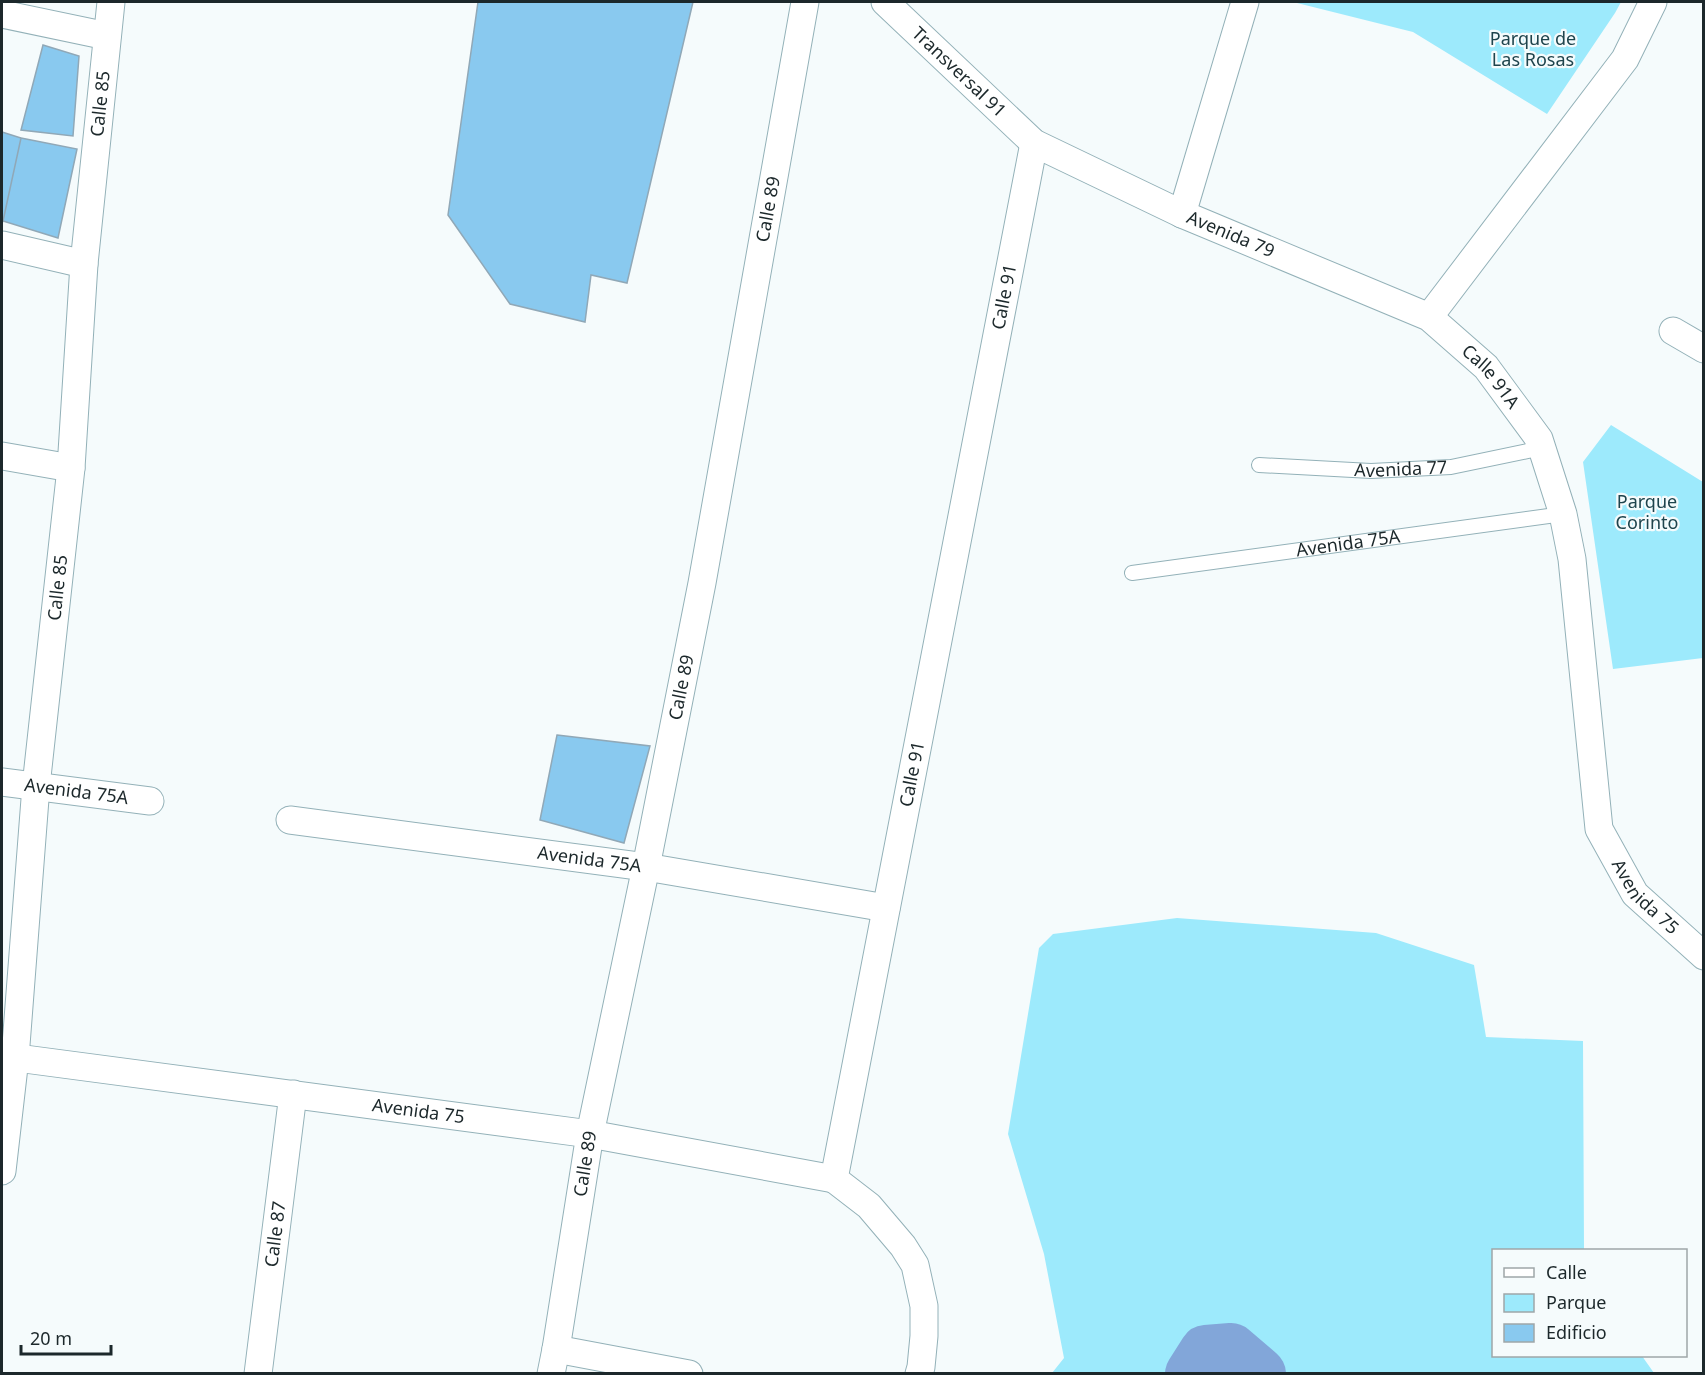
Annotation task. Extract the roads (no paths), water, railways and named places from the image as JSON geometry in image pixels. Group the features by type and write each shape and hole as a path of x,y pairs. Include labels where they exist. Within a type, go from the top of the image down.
{"street":[{"name":"Calle 85","path":"2,1171 8,1057 71,468 84,264 111,2"},
{"name":"Calle 89","path":"554,1361 590,1134 702,583 805,2"},
{"name":"Transversal 91","path":"885,2 1034,143"},
{"path":"1182,214 1245,2"},
{"path":"1429,317 1625,59 1653,2"},
{"path":"2,14 107,36"},
{"name":"Avenida 79","path":"1034,143 1182,214 1429,317"},
{"name":"Calle 91","path":"834,1179 1034,143"},
{"path":"2,245 59,256 84,264"},
{"name":"Calle 91A","path":"1429,317 1486,367 1539,439 1542,448 1563,514 1572,559 1599,829"},
{"path":"1673,331 1704,349"},
{"path":"2,456 71,468"},
{"name":"Avenida 75A","path":"2,782 150,801"},
{"name":"Avenida 75A","path":"290,820 646,867 886,908"},
{"name":"Avenida 75","path":"1599,829 1635,894 1704,956"},
{"name":"Avenida 75","path":"8,1057 590,1134 834,1179"},
{"name":"Calle 87","path":"258,1374 293,1094"},
{"path":"834,1179 869,1206 903,1246 915,1265 924,1306 924,1336 919,1374"},
{"path":"554,1361 688,1374"}],"lane":[{"name":"Avenida 77","path":"1259,465 1371,471 1451,467 1542,448"},
{"name":"Avenida 75A","path":"1132,573 1563,514"}],"waterway":[{"path":"1192,1374 1206,1352 1231,1350 1259,1374"}],"park label":[{"name":"Parque de Las Rosas","path":"1533,49"},
{"name":"Parque Corinto","path":"1647,512"}]}
